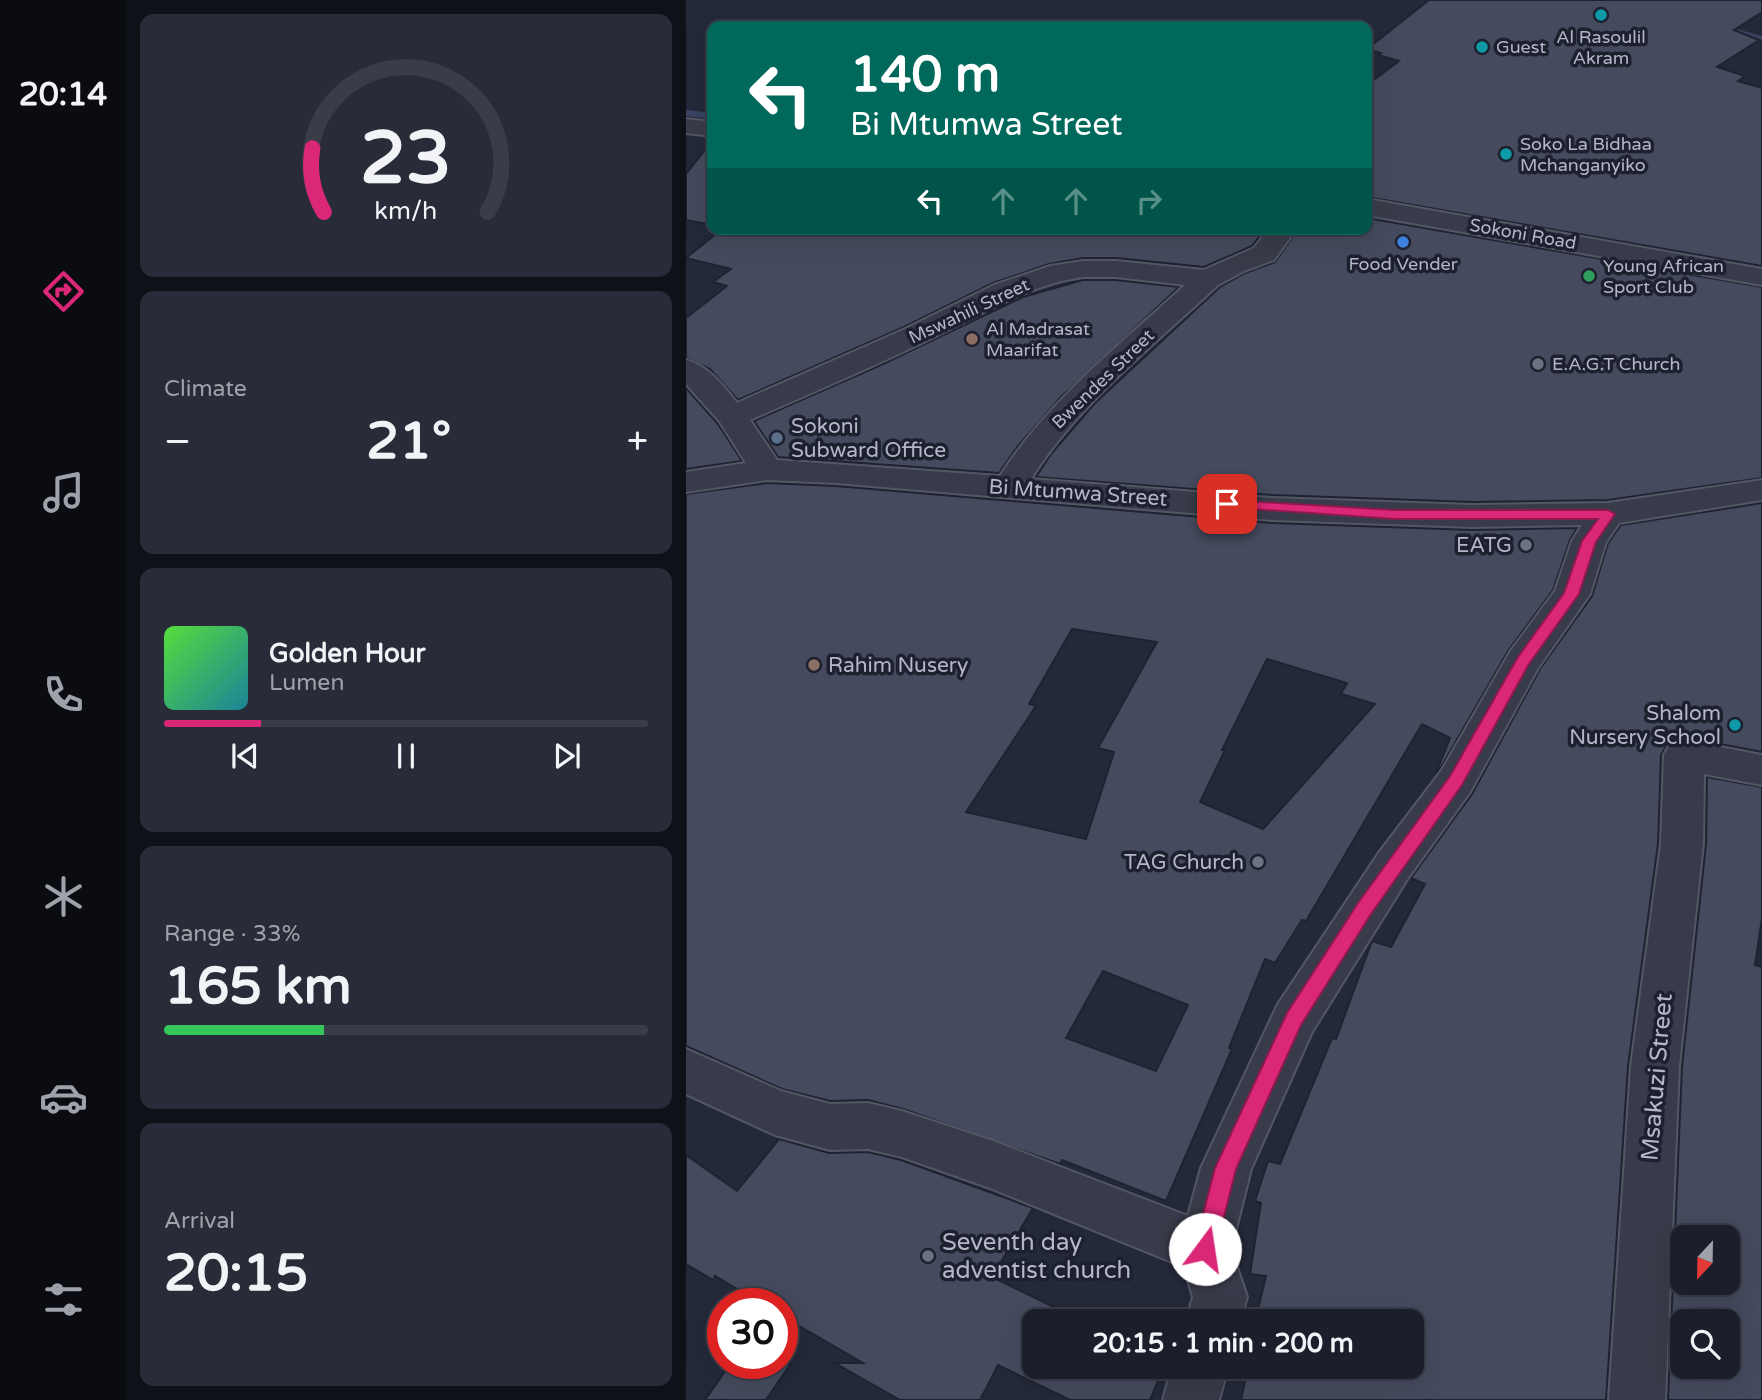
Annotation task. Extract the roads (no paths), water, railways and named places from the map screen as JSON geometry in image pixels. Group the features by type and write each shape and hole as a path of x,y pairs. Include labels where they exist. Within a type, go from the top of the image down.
{"street":[{"path":"686,126 707,128"},
{"name":"Sokoni Road","path":"1372,208 1762,277"},
{"path":"1208,279 1234,265 1264,254 1278,235"},
{"name":"Mswahili Street","path":"733,416 915,335 1004,291 1060,272 1116,269 1208,279"},
{"name":"Bwendes Street","path":"1008,489 1033,449 1074,402 1208,279"},
{"path":"686,369 717,397 733,416 767,470"},
{"name":"Bi Mtumwa Street","path":"686,482 767,470 836,473 1273,509 1395,514 1608,514 1762,490"},
{"path":"1216,1309 1220,1297 1205,1249 1226,1168 1294,1019 1364,909 1456,781 1523,661 1572,594 1589,541 1608,514"},
{"name":"Msakuzi Street","path":"1637,1400 1655,1066 1682,844 1684,755 1762,770"},
{"path":"686,1071 775,1112 830,1127 868,1126 915,1138 993,1165 1205,1249"},
{"path":"1191,1400 1197,1379"}],"waterway":[{"path":"1184,17 1186,9"},
{"path":"1733,30 1762,38"},
{"path":"686,113 707,115"},
{"path":"1666,247 1696,256 1762,268"},
{"path":"686,488 708,483 755,488"},
{"path":"1551,505 1680,493"}],"place":[{"name":"Al Rasoulil Akram","path":"1601,15"},
{"name":"Guest","path":"1482,47"},
{"name":"Soko La Bidhaa Mchanganyiko","path":"1506,154"},
{"name":"Food Vender","path":"1403,242"},
{"name":"Young African Sport Club","path":"1589,276"},
{"name":"Al Madrasat Maarifat","path":"972,339"},
{"name":"E.A.G.T Church","path":"1538,364"},
{"name":"Sokoni Subward Office","path":"777,438"},
{"name":"EATG","path":"1526,545"},
{"name":"Rahim Nusery","path":"814,665"},
{"name":"Shalom Nursery School","path":"1735,725"},
{"name":"TAG Church","path":"1258,862"},
{"name":"Seventh day adventist church","path":"928,1256"}]}
